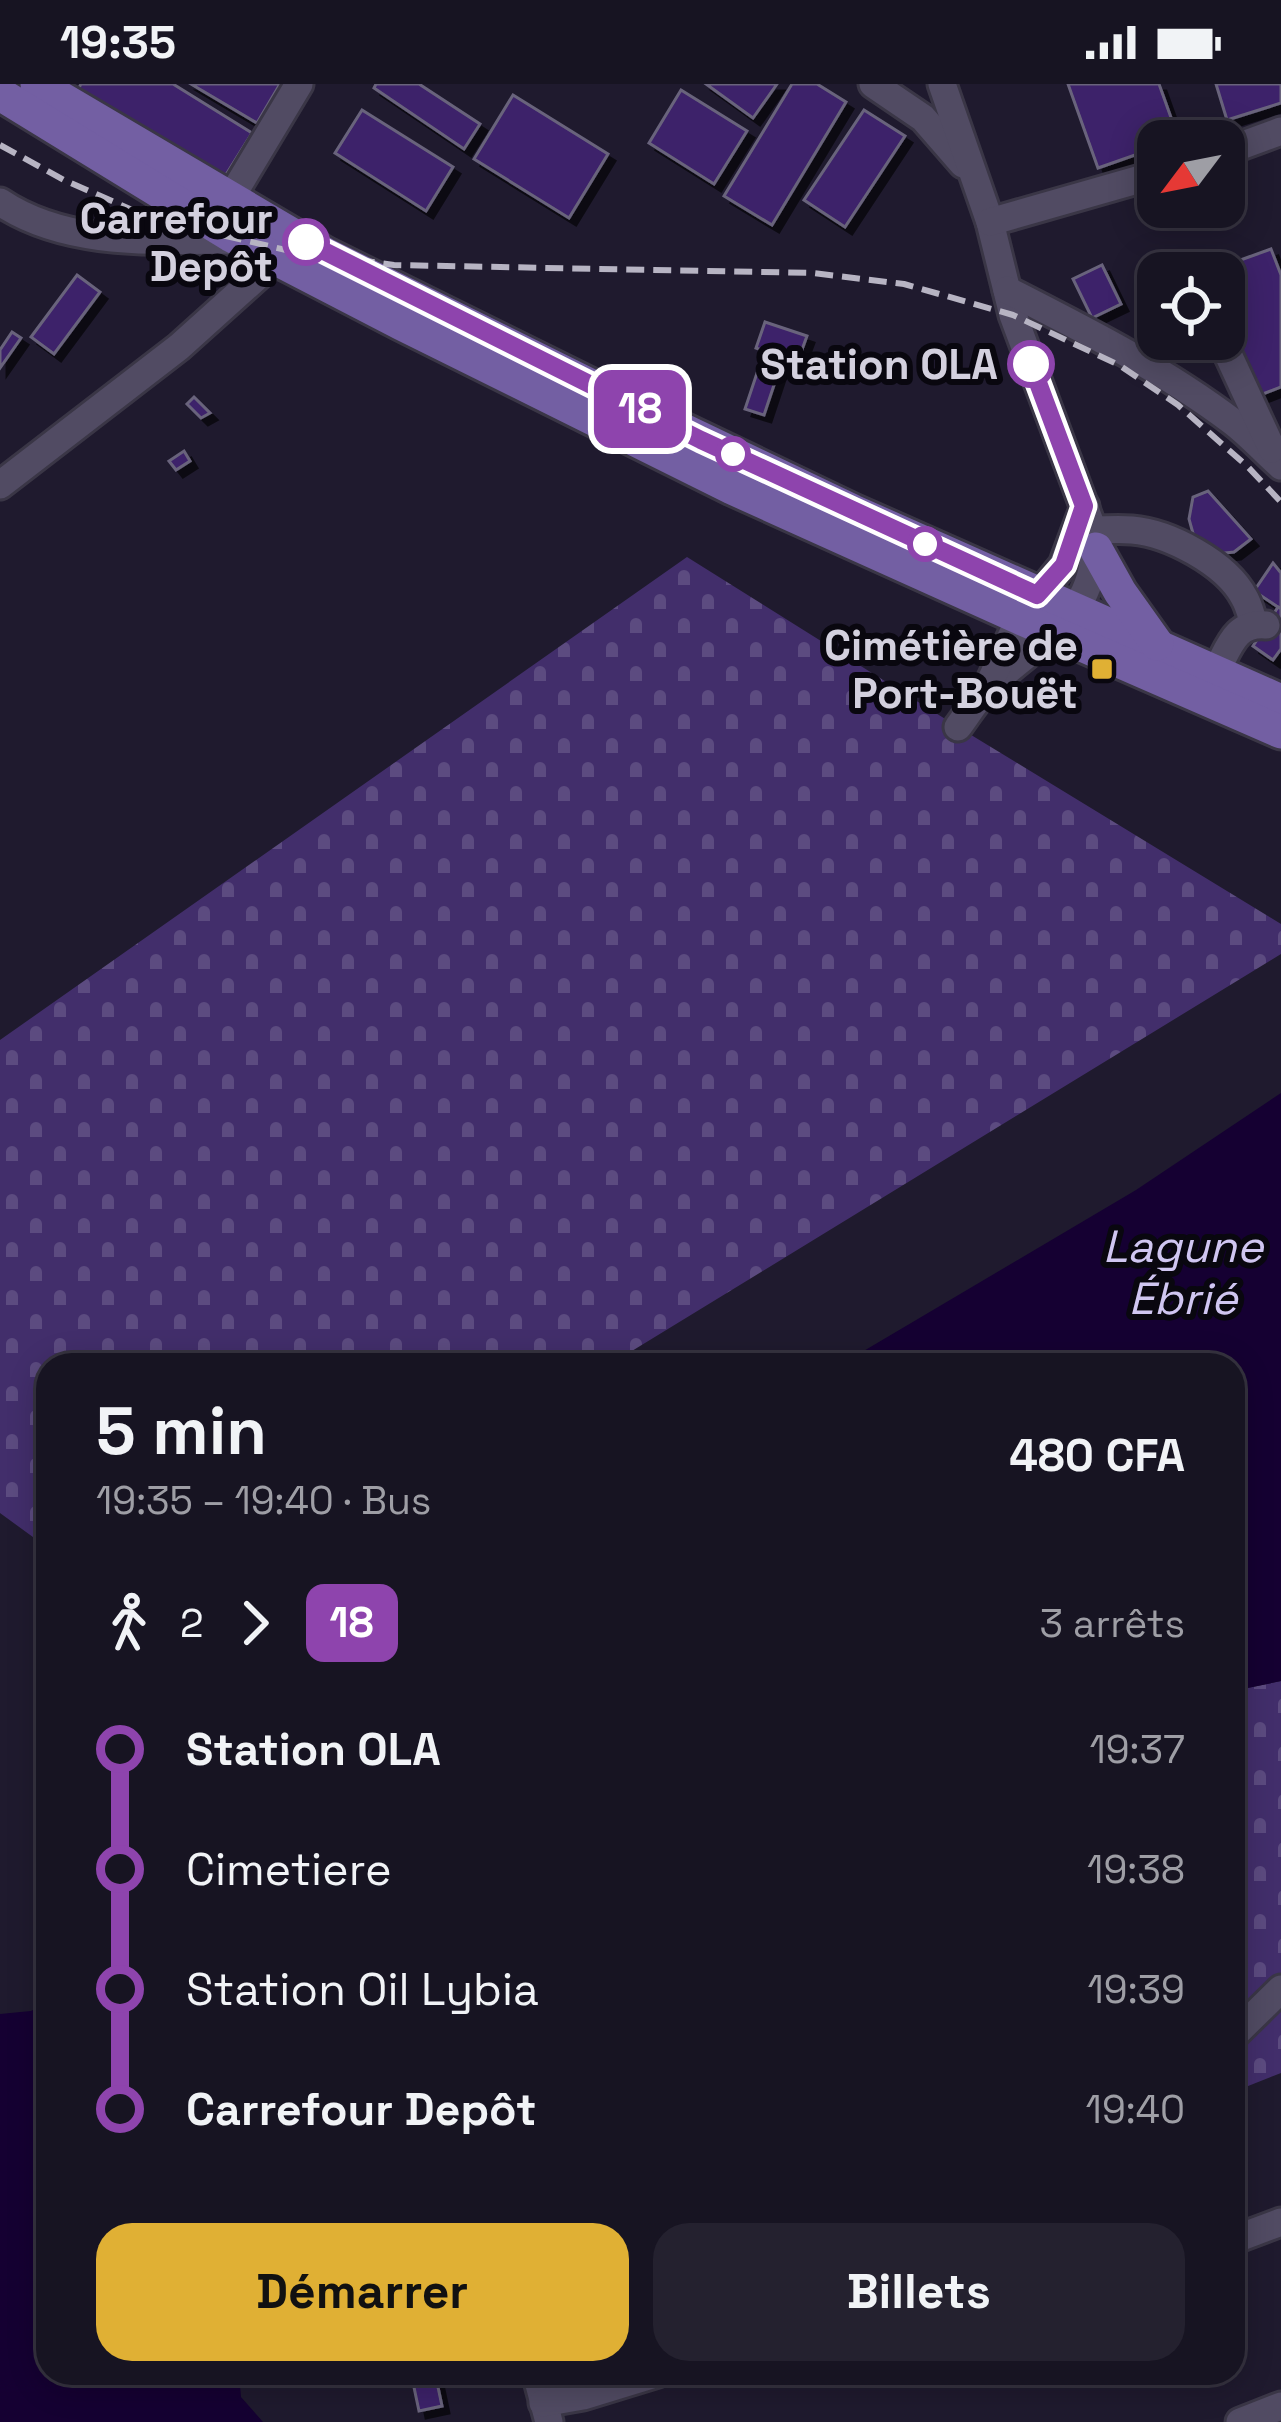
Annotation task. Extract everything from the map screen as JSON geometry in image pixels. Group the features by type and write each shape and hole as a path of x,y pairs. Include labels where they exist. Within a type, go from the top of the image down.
{"main road":[{"path":"37,84 228,221"},
{"path":"0,94 228,221 288,249 376,312 732,488 1065,622 1281,732"},
{"path":"1091,528 1120,592 1158,645"},
{"path":"1065,622 1158,645 1281,701"}],"street":[{"path":"0,202 45,225 121,239 228,221 299,84"},
{"path":"873,84 923,118 973,178"},
{"path":"942,84 990,222 1013,314 1091,528 1090,577 1065,622 988,688"},
{"path":"1245,144 1281,131"},
{"path":"990,222 1137,179"},
{"path":"0,485 179,347 288,249"},
{"path":"1007,290 1163,375 1236,424 1281,466"},
{"path":"1230,360 1281,466"},
{"path":"958,727 988,688 1029,607 1091,528"},
{"path":"1091,528 1144,532 1175,541 1234,583 1260,625 1238,633 1215,673"},
{"path":"1245,2024 1281,1989"},
{"path":"1245,2236 1281,2222"},
{"path":"546,2412 619,2385"}],"green space":[{"path":"687,557 1281,924 1281,954 629,1353 36,1353 36,1539 0,1513 0,1040"},
{"path":"1281,1681 1281,2073 1245,2087 1245,1688"}],"water":[{"name":"Lagune Ébrié","path":"1281,1093 1281,1681 1245,1688 1245,1353 860,1353 1136,1190"},
{"path":"36,2008 36,2385 240,2385 241,2397 263,2422 0,2422 0,2014"}],"building":[{"path":"81,84 173,84 252,133 222,181 77,91"},
{"path":"191,84 280,84 257,123"},
{"path":"376,84 419,84 480,124 464,149 374,88"},
{"path":"706,84 777,84 753,118"},
{"path":"792,84 817,84 846,102 772,225 724,196"},
{"path":"1068,84 1159,84 1172,120 1137,120 1137,154 1098,168"},
{"path":"1216,84 1281,84 1281,103 1227,120"},
{"path":"681,90 747,131 714,184 649,143"},
{"path":"513,95 608,154 569,218 474,159"},
{"path":"362,110 453,167 426,211 335,153"},
{"path":"864,110 905,136 845,227 804,200"},
{"path":"1271,249 1281,275 1281,387 1255,397 1242,360 1245,258"},
{"path":"1102,265 1121,304 1092,318 1073,279"},
{"path":"77,275 100,292 54,354 31,337"},
{"path":"765,322 807,336 797,363 756,348"},
{"path":"12,332 21,338 0,368 0,350"},
{"path":"760,364 779,370 764,415 745,409"},
{"path":"194,397 210,413 201,418 187,404"},
{"path":"184,451 190,461 176,470 169,461"},
{"path":"1208,491 1251,539 1234,552 1216,554 1194,537 1189,519 1193,497"},
{"path":"1273,563 1281,573 1281,609 1254,591"},
{"path":"1278,607 1281,649 1273,660 1253,646"},
{"path":"414,2385 438,2385 442,2406 419,2411"}],"railway":[{"path":"0,145 64,180 153,219 286,250 394,265 813,273 904,284 1013,315 1119,365 1178,405 1281,502"}],"bus line":[{"name":"18","path":"306,242 701,440 1037,595 1064,565 1084,506 1031,364"}],"place":[{"name":"Carrefour Depôt","path":"306,242"},
{"name":"Station OLA","path":"1031,364"},
{"name":"Cimétière de Port-Bouët","path":"1102,669"}]}
